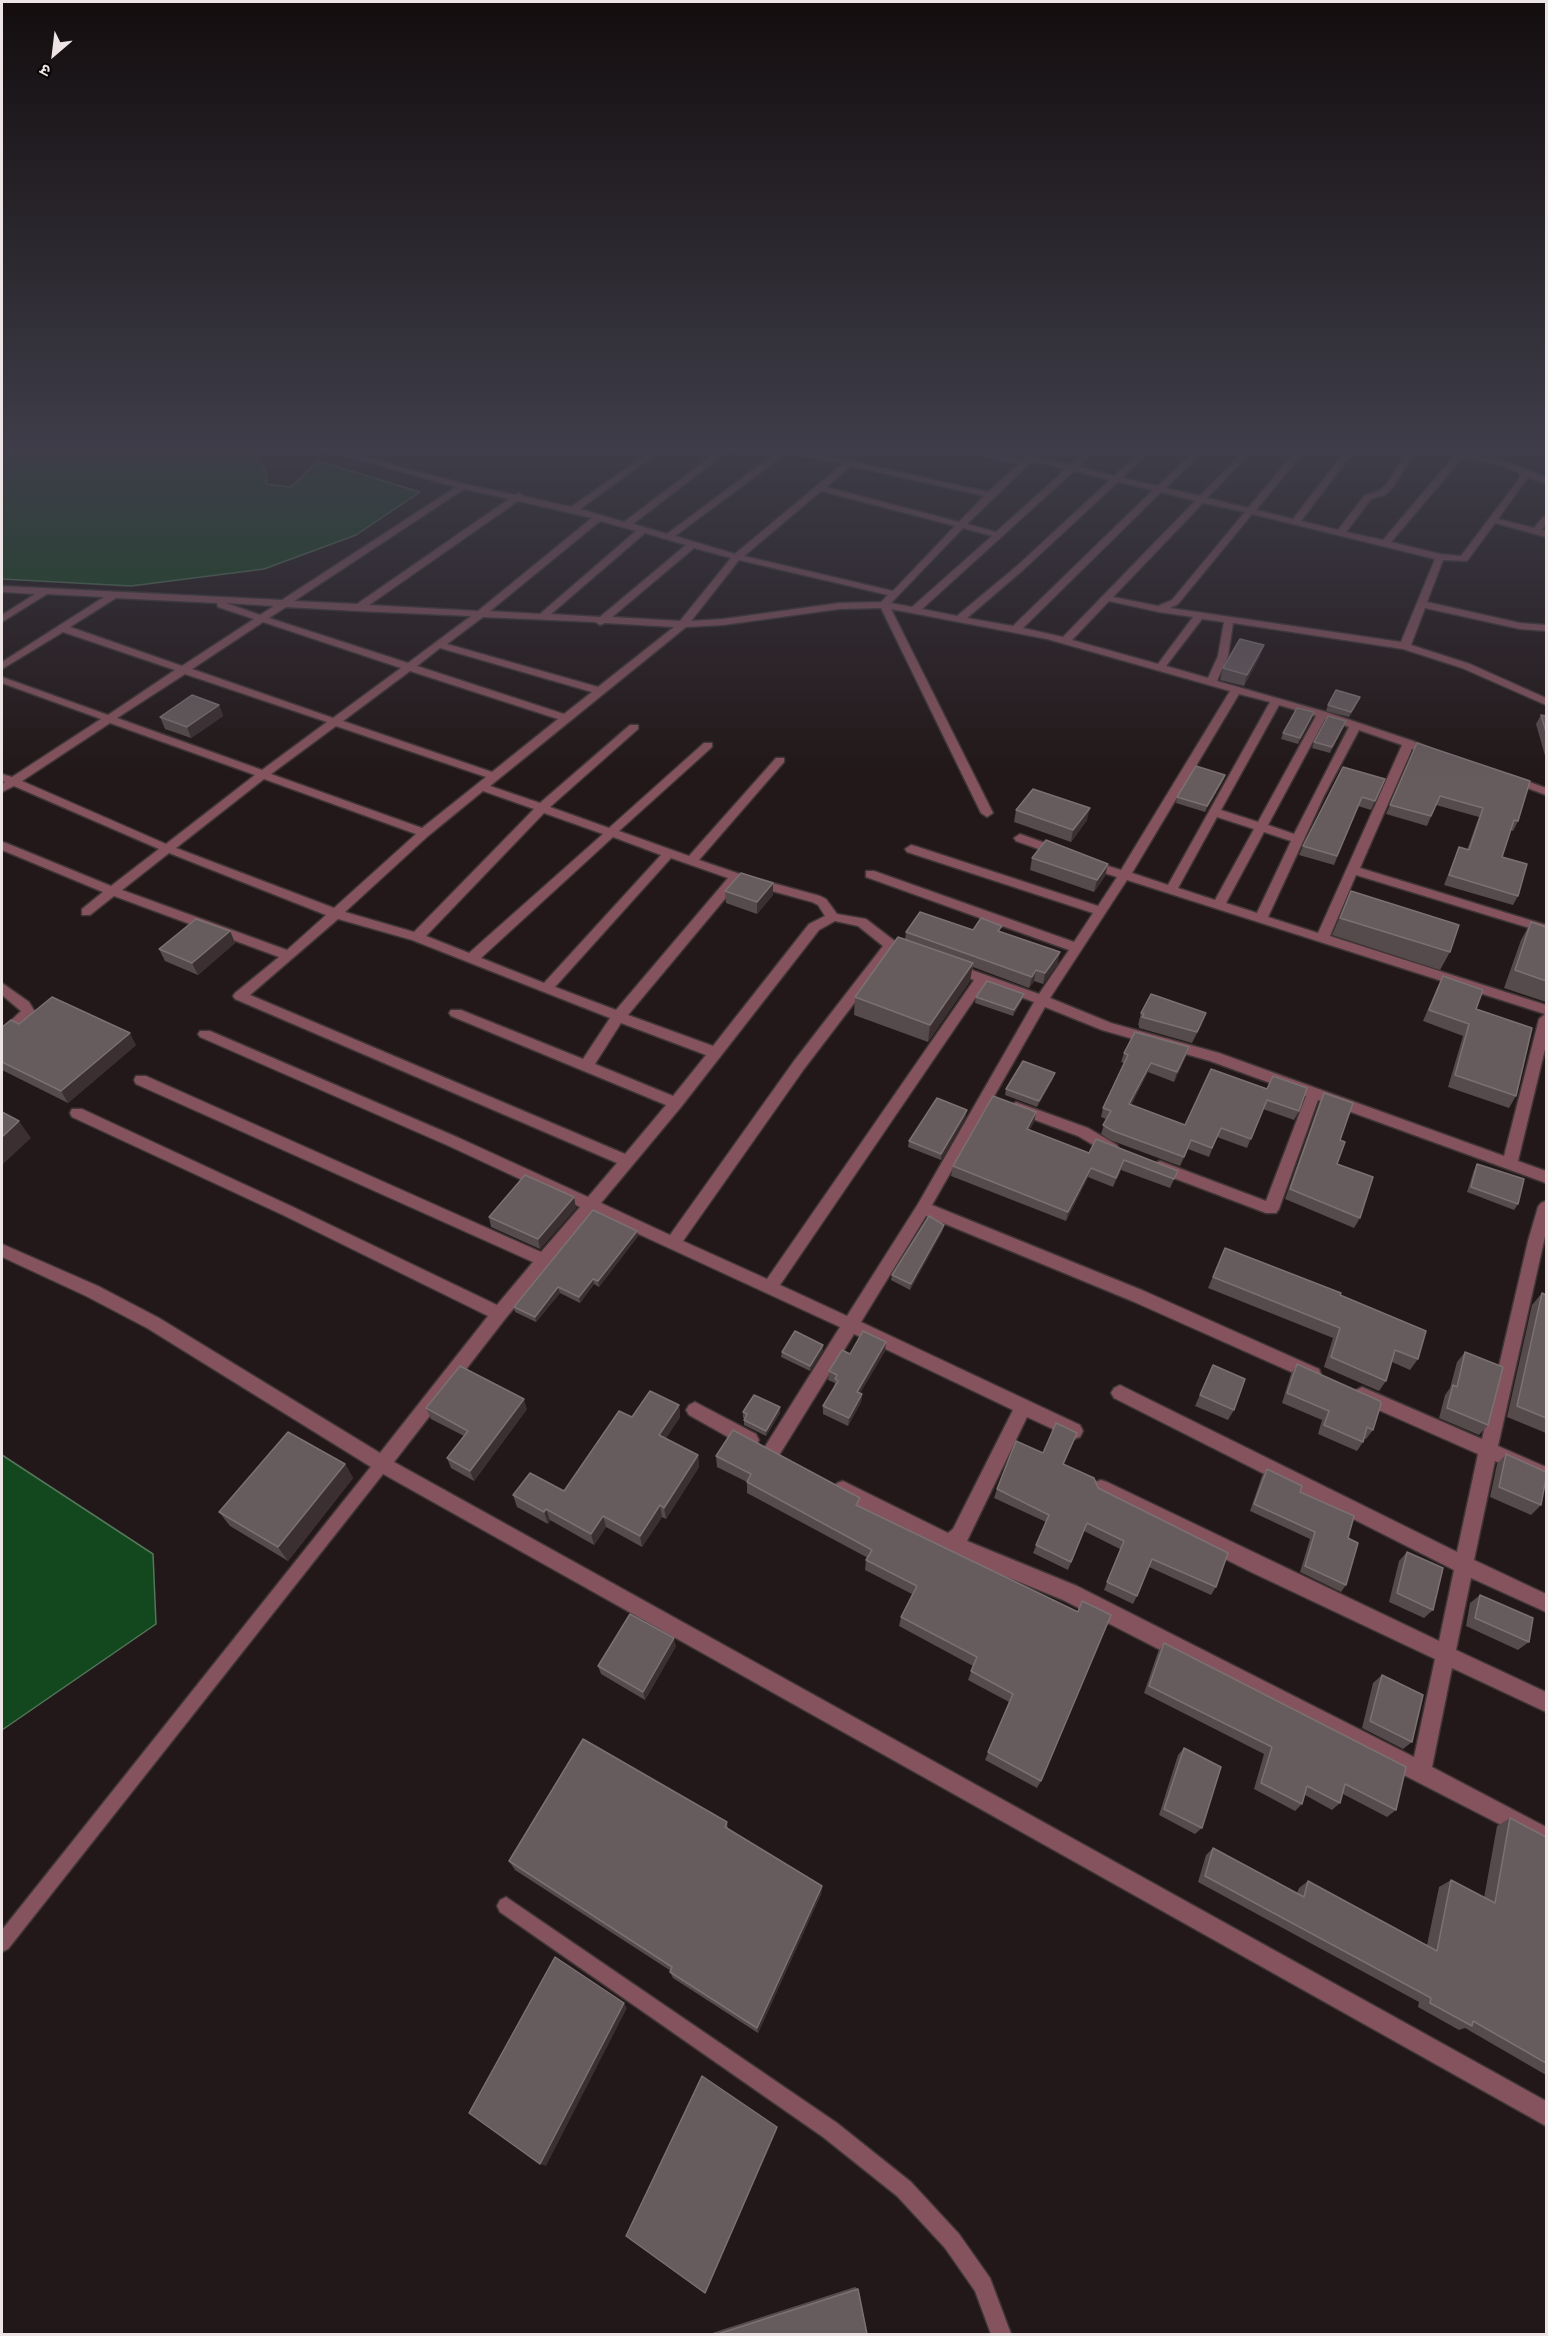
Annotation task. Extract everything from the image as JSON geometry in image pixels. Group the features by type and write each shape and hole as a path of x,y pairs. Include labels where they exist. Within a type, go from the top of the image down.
{"street":[{"path":"2,789 8,779 109,718 352,558"},
{"path":"358,608 430,558"},
{"path":"86,912 261,776 440,645 549,558"},
{"path":"541,618 611,558"},
{"path":"600,622 676,558"},
{"path":"627,1161 240,996 289,956 424,833 683,624 736,558"},
{"path":"741,558 895,594"},
{"path":"884,605 929,558"},
{"path":"916,609 973,558"},
{"path":"961,618 1030,558"},
{"path":"1016,629 1088,558"},
{"path":"1065,641 1146,558"},
{"path":"1159,609 1175,602 1210,558"},
{"path":"1405,646 1440,558"},
{"path":"1446,558 1459,560 1464,558"},
{"path":"2,589 198,598 600,622 683,624 723,622 839,606 884,605 916,609 1065,641 1322,714 1441,754"},
{"path":"2,619 46,590"},
{"path":"2,666 114,595"},
{"path":"198,598 565,718"},
{"path":"1106,598 1159,609 1405,646 1466,666 1546,702"},
{"path":"1421,604 1535,628 1546,628"},
{"path":"884,605 987,813"},
{"path":"1160,668 1200,615"},
{"path":"1211,682 1223,656 1229,620"},
{"path":"62,628 181,671 493,776"},
{"path":"1535,628 1546,636"},
{"path":"440,645 598,691"},
{"path":"2,680 261,776 424,833"},
{"path":"772,1451 923,1208 1042,1000 1124,876 1236,689"},
{"path":"1171,890 1276,701"},
{"path":"1219,905 1322,714"},
{"path":"1261,918 1298,838 1356,725"},
{"path":"417,937 542,808 634,727"},
{"path":"1322,939 1409,743"},
{"path":"471,958 708,745"},
{"path":"692,860 780,760"},
{"path":"1494,773 1546,792"},
{"path":"8,779 166,848 336,914 417,937 546,990 716,1053"},
{"path":"480,786 736,877 816,899 822,902 833,917"},
{"path":"1215,812 1298,838"},
{"path":"1020,838 1124,876 1546,1010"},
{"path":"2,846 112,891 289,956"},
{"path":"911,849 1101,911"},
{"path":"546,990 669,853"},
{"path":"1352,870 1546,929"},
{"path":"870,874 1077,948"},
{"path":"586,1066 618,1017 736,877"},
{"path":"382,1464 499,1314 676,1103 814,927 833,917 862,922 891,945 921,956"},
{"path":"673,1243 799,1065 891,945"},
{"path":"941,964 1042,1000 1107,1027 1214,1057 1546,1177"},
{"path":"770,1287 982,979"},
{"path":"2,988 20,1001 28,1012 2,1037"},
{"path":"456,1013 676,1103"},
{"path":"1510,1163 1546,1019"},
{"path":"205,1034 454,1142 851,1324 1074,1431"},
{"path":"141,1080 543,1260"},
{"path":"1148,1163 1271,1209 1314,1093"},
{"path":"988,1097 1083,1132 1104,1146 1126,1155"},
{"path":"77,1113 288,1211 499,1314"},
{"path":"1421,1772 1488,1450 1536,1240 1546,1207"},
{"path":"923,1208 1138,1296 1324,1379"},
{"path":"2,1250 92,1291 153,1323 382,1464 1546,2114"},
{"path":"1346,1388 1546,1475"},
{"path":"1120,1393 1464,1565 1546,1603"},
{"path":"951,1543 960,1534 1023,1407"},
{"path":"694,1410 793,1462"},
{"path":"825,1479 939,1540 1070,1593 1546,1838"},
{"path":"1101,1488 1258,1566 1546,1702"}],"lane":[{"path":"2,1943 382,1464"},
{"path":"506,1906 830,2130 904,2189 952,2241 983,2285 1001,2334"}],"shaded area":[{"path":"2,558 294,558 264,569 131,586 2,579"},
{"path":"2,1455 153,1554 156,1624 2,1730"}],"building":[{"path":"1240,639 1264,645 1247,675 1223,668"},
{"path":"1336,690 1360,697 1351,712 1328,705"},
{"path":"192,695 219,705 187,727 160,717"},
{"path":"1297,708 1314,712 1300,738 1283,733"},
{"path":"1541,715 1546,716 1546,732"},
{"path":"1328,716 1346,721 1332,747 1314,742"},
{"path":"1417,743 1530,781 1518,821 1514,820 1502,857 1527,864 1518,896 1449,875 1459,847 1469,850 1483,808 1440,796 1431,816 1390,805"},
{"path":"1196,766 1225,775 1207,806 1177,797"},
{"path":"1343,767 1385,779 1375,801 1362,797 1337,856 1303,846"},
{"path":"1033,789 1090,808 1073,830 1016,810"},
{"path":"1046,840 1108,864 1097,880 1032,858"},
{"path":"741,873 773,883 757,902 725,891"},
{"path":"1351,891 1459,925 1450,952 1340,918"},
{"path":"920,912 973,930 981,918 1002,926 998,931 1060,952 1045,973 1036,970 1032,977 906,932"},
{"path":"196,919 230,931 192,963 159,949"},
{"path":"1531,922 1546,927 1546,981 1515,970"},
{"path":"898,937 973,963 930,1025 855,997"},
{"path":"1443,976 1483,990 1476,1009 1532,1028 1516,1096 1455,1075 1469,1024 1429,1010"},
{"path":"987,981 1024,994 1014,1010 976,997"},
{"path":"1151,994 1206,1013 1197,1032 1142,1017 1144,1014 1141,1013"},
{"path":"52,997 130,1033 61,1091 2,1062 2,1027 11,1020 19,1024"},
{"path":"1135,1032 1189,1047 1177,1072 1151,1063 1129,1104 1185,1125 1211,1069 1267,1089 1273,1076 1307,1088 1299,1111 1267,1100 1251,1139 1221,1128 1212,1148 1191,1140 1184,1157 1113,1131 1103,1125 1111,1111 1103,1108 1128,1055 1124,1053"},
{"path":"1023,1061 1055,1073 1039,1101 1006,1089"},
{"path":"1324,1093 1353,1103 1340,1140 1345,1142 1337,1164 1373,1177 1360,1218 1290,1189"},
{"path":"993,1096 1036,1112 1027,1129 1089,1153 1096,1139 1178,1171 1174,1179 1124,1160 1116,1178 1091,1168 1068,1212 953,1166"},
{"path":"937,1098 967,1110 941,1154 909,1141"},
{"path":"2,1112 19,1121 2,1137"},
{"path":"1477,1164 1524,1179 1518,1204 1471,1187"},
{"path":"525,1175 574,1197 538,1239 489,1217"},
{"path":"593,1210 637,1231 598,1281 593,1279 579,1297 558,1287 535,1317 514,1307"},
{"path":"929,1216 944,1225 911,1284 892,1275"},
{"path":"1225,1248 1341,1293 1340,1295 1426,1331 1418,1359 1395,1350 1386,1381 1331,1357 1340,1328 1213,1277"},
{"path":"1542,1293 1546,1295 1546,1418 1517,1406"},
{"path":"795,1331 823,1345 810,1366 782,1352"},
{"path":"863,1331 886,1342 857,1392 862,1394 849,1418 823,1406 838,1381 835,1379 837,1375 829,1371 842,1350 850,1354"},
{"path":"1465,1352 1503,1367 1488,1425 1447,1408 1453,1385 1457,1387"},
{"path":"1297,1364 1380,1401 1373,1430 1367,1427 1363,1442 1324,1425 1329,1411 1287,1393"},
{"path":"1213,1365 1245,1379 1234,1410 1200,1395"},
{"path":"460,1366 524,1399 470,1471 447,1458 468,1431 426,1408"},
{"path":"650,1391 679,1405 659,1435 698,1455 664,1508 660,1505 640,1536 603,1516 591,1534 546,1509 544,1512 513,1495 530,1473 564,1491 619,1411 632,1417"},
{"path":"754,1395 780,1407 766,1431 744,1420 747,1414 743,1412"},
{"path":"1056,1423 1077,1433 1063,1464 1094,1478 1098,1488 1228,1553 1216,1587 1152,1559 1137,1596 1107,1582 1124,1541 1087,1523 1071,1562 1036,1545 1049,1515 997,1489 1016,1441 1043,1453"},
{"path":"733,1430 860,1498 856,1505 1078,1612 1082,1601 1111,1615 1041,1781 988,1752 1013,1694 971,1671 977,1657 901,1617 917,1586 866,1560 872,1550 747,1482 751,1474 716,1456"},
{"path":"288,1432 345,1464 278,1547 219,1512"},
{"path":"1506,1454 1546,1472 1541,1505 1499,1487"},
{"path":"1267,1469 1302,1486 1300,1492 1354,1516 1348,1538 1358,1543 1346,1585 1305,1566 1315,1532 1254,1504"},
{"path":"1407,1552 1443,1568 1433,1610 1397,1593"},
{"path":"1480,1595 1533,1618 1529,1642 1475,1618"},
{"path":"630,1614 674,1638 643,1692 598,1666"},
{"path":"1164,1643 1406,1767 1396,1810 1345,1784 1340,1803 1307,1786 1302,1804 1261,1783 1272,1747 1149,1686"},
{"path":"1382,1675 1423,1695 1412,1742 1370,1721"},
{"path":"583,1739 727,1822 725,1827 822,1886 757,2028 670,1972 672,1967 509,1861"},
{"path":"1184,1748 1221,1767 1202,1828 1164,1809"},
{"path":"1510,1818 1546,1837 1546,2063 1473,2021 1472,2026 1430,2003 1431,1998 1205,1876 1213,1848 1304,1897 1308,1881 1437,1951 1451,1880 1495,1903"},
{"path":"555,1957 624,2003 540,2164 469,2113"},
{"path":"702,2076 777,2127 705,2293 626,2236"},
{"path":"858,2289 867,2334 718,2334"}]}
